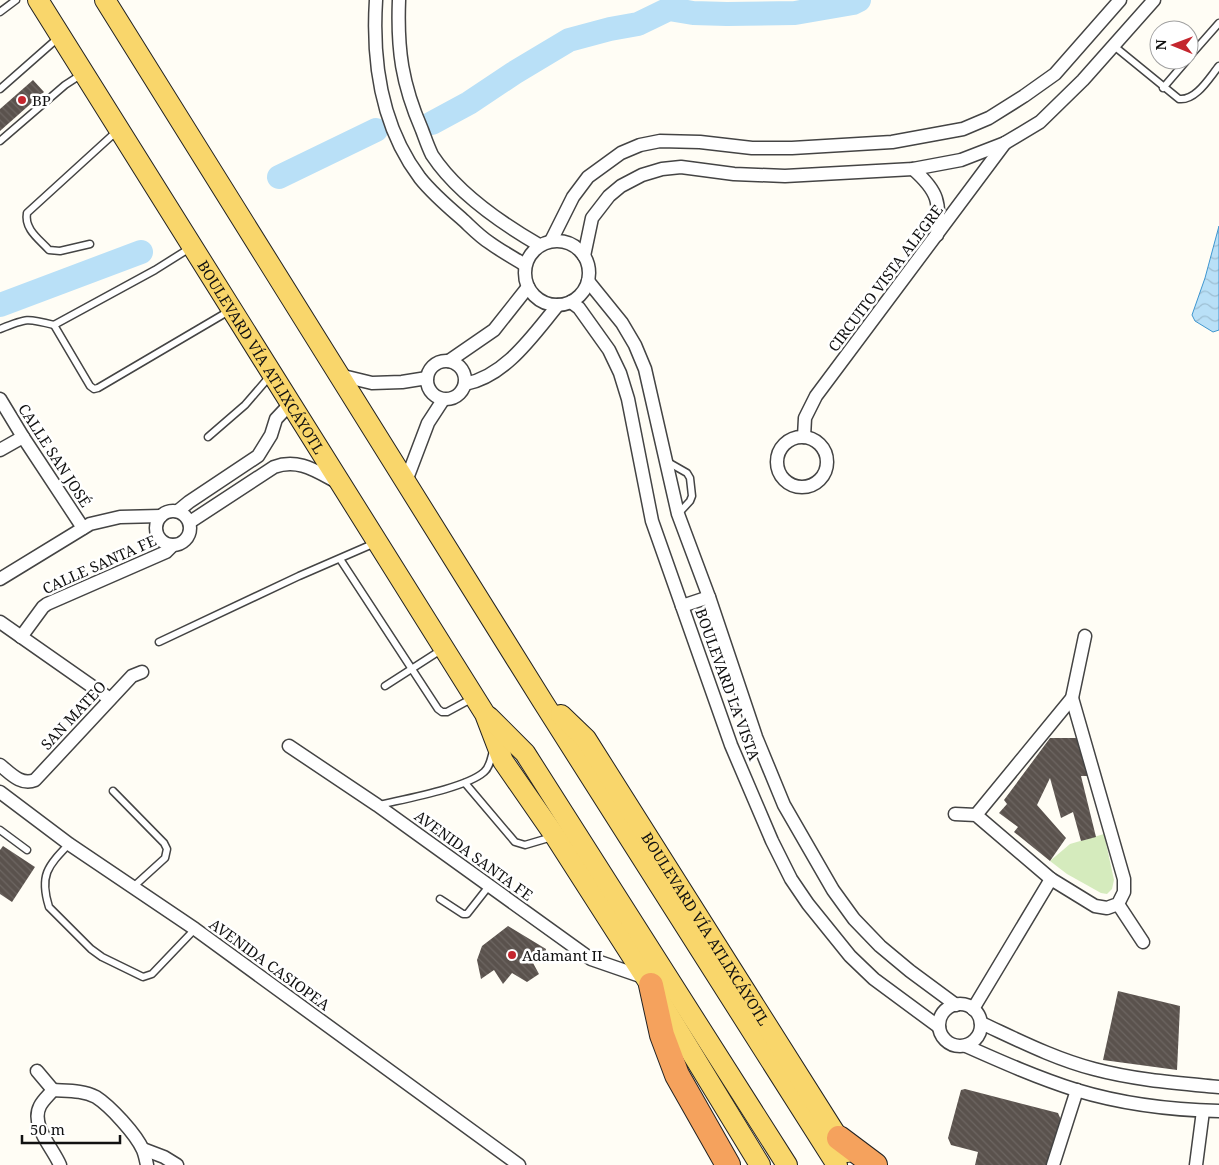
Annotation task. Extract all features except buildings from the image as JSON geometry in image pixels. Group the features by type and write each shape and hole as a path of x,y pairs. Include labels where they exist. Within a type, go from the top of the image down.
{"highway":[{"path":"649,982 662,1035 674,1068 728,1165"},
{"path":"839,1138 875,1165"}],"main road":[{"name":"BOULEVARD VÍA ATLIXCÁYOTL","path":"38,0 475,697 486,714 524,753 787,1165"},
{"name":"BOULEVARD VÍA ATLIXCÁYOTL","path":"105,0 543,702 837,1165"},
{"name":"BOULEVARD VÍA ATLIXCÁYOTL","path":"543,702 564,718 586,740 856,1165"},
{"name":"BOULEVARD VÍA ATLIXCÁYOTL","path":"486,714 503,762 555,836 649,982 760,1165"}],"street":[{"path":"376,0 374,33 379,85 388,117 402,147 420,178 444,203 488,242 526,265"},
{"path":"399,0 398,30 401,68 410,104 432,154 462,191 517,233 545,243 564,241 576,246 584,256 589,268 588,281 582,293 571,302 558,305 546,303 536,297 528,288 525,277 526,265 530,254 545,243 573,197 588,177 621,153 640,145 660,141 700,142 752,148 792,148 892,142 963,129 990,118 1055,74 1120,0"},
{"path":"584,256 592,218 609,196 620,186 642,175 662,169 681,168 734,174 785,176 914,169 961,160 1005,143 1040,122 1083,80 1154,0"},
{"name":"CIRCUITO VISTA ALEGRE","path":"804,437 805,418 816,396 1005,143"},
{"path":"914,169 927,182 935,195 939,210 937,235"},
{"name":"BOULEVARD LA VISTA","path":"588,281 622,323 635,345 645,369 678,514 709,597 756,737 784,805 828,883 854,919 880,946 910,972 956,1005"},
{"path":"449,362 494,330 528,288"},
{"name":"BOULEVARD LA VISTA","path":"571,302 579,308 609,350 620,374 628,399 652,522 731,745 772,841 791,879 808,904 850,956 874,979 939,1027"},
{"path":"465,384 480,381 515,356 558,305"},
{"path":"449,362 456,364 462,369 465,376 465,384 463,391 458,396 443,400 431,392 427,378 430,370 435,365 449,362"},
{"path":"339,374 372,383 402,382 427,378"},
{"name":"CALLE SAN JOSÉ","path":"0,399 83,528"},
{"path":"406,481 428,423 443,400"},
{"path":"178,511 187,517 190,522 190,530 188,538 181,543 173,545 159,538 156,531 157,523 161,516 166,512 178,511 258,456 271,435 276,419 291,404"},
{"path":"0,450 23,437"},
{"path":"190,522 274,467 283,464 306,466 342,484"},
{"name":"CALLE SANTA FE","path":"0,579 90,524 111,518 161,516"},
{"name":"CALLE SANTA FE","path":"21,637 47,604 166,552 173,545"},
{"path":"682,606 709,597"},
{"path":"0,622 110,699"},
{"path":"976,815 1072,698 1085,636"},
{"name":"SAN MATEO","path":"0,765 21,781 29,782 35,780 132,676 142,672"},
{"path":"955,814 976,815 1051,880 1095,906 1107,908 1118,904 1124,892 1124,879 1072,698"},
{"name":"AVENIDA SANTA FE","path":"289,746 591,958 649,982"},
{"name":"AVENIDA CASIOPEA","path":"0,792 69,844 195,929 519,1165"},
{"path":"973,1009 1051,880"},
{"path":"1118,904 1143,942"},
{"path":"966,1046 975,1041 980,1033 981,1024 978,1014 973,1009 966,1005 956,1005 947,1009 941,1017 939,1027 943,1037 949,1043 957,1046 966,1046 1022,1070 1077,1090 1116,1100 1159,1107 1219,1111"},
{"path":"981,1024 1034,1048 1094,1069 1154,1081 1219,1087"},
{"path":"37,1072 53,1090 79,1092 96,1098 110,1109 142,1149 147,1165"},
{"path":"53,1090 40,1105 38,1124 60,1165"},
{"path":"1054,1165 1077,1090"},
{"path":"1196,1165 1202,1111"},
{"path":"142,1149 164,1157 177,1165"}],"lane":[{"path":"0,12 16,0"},
{"path":"1199,46 1219,23"},
{"path":"0,89 60,35"},
{"path":"1114,46 1178,99 1185,100 1192,97 1219,66"},
{"path":"1163,88 1179,70"},
{"path":"0,141 65,85 84,72"},
{"path":"90,244 60,251 49,250 28,227 27,213 119,129"},
{"path":"0,329 22,320 31,319 54,325 155,270 193,246"},
{"path":"54,325 90,386 98,388 232,309"},
{"path":"208,437 245,405 273,374"},
{"path":"666,461 687,473 690,478 692,496 678,514"},
{"path":"159,642 378,542"},
{"path":"340,558 438,709 442,712 448,712 475,697"},
{"path":"385,686 444,648"},
{"path":"377,806 465,783 484,772 488,767 496,743"},
{"path":"465,783 514,842 525,845 555,836"},
{"path":"113,791 164,843 167,850 165,858 132,888"},
{"path":"0,830 27,850"},
{"path":"69,844 51,862 44,881 46,897 49,906 96,953 143,977 147,977 195,929"},
{"path":"440,899 463,914 467,914 489,886"}],"green space":[{"path":"1104,834 1114,880 1112,889 1107,894 1101,893 1067,874 1050,861 1070,844"}],"water":[{"path":"1219,226 1219,330 1213,332 1195,321 1192,315 1205,278"}],"waterway":[{"path":"432,123 469,103 569,40 638,24 669,9 693,13 795,13 853,3 859,0"},
{"path":"279,177 376,130"},
{"path":"0,305 141,252"}],"place":[{"name":"BP","path":"22,100"},
{"name":"Adamant II","path":"512,955"}]}
